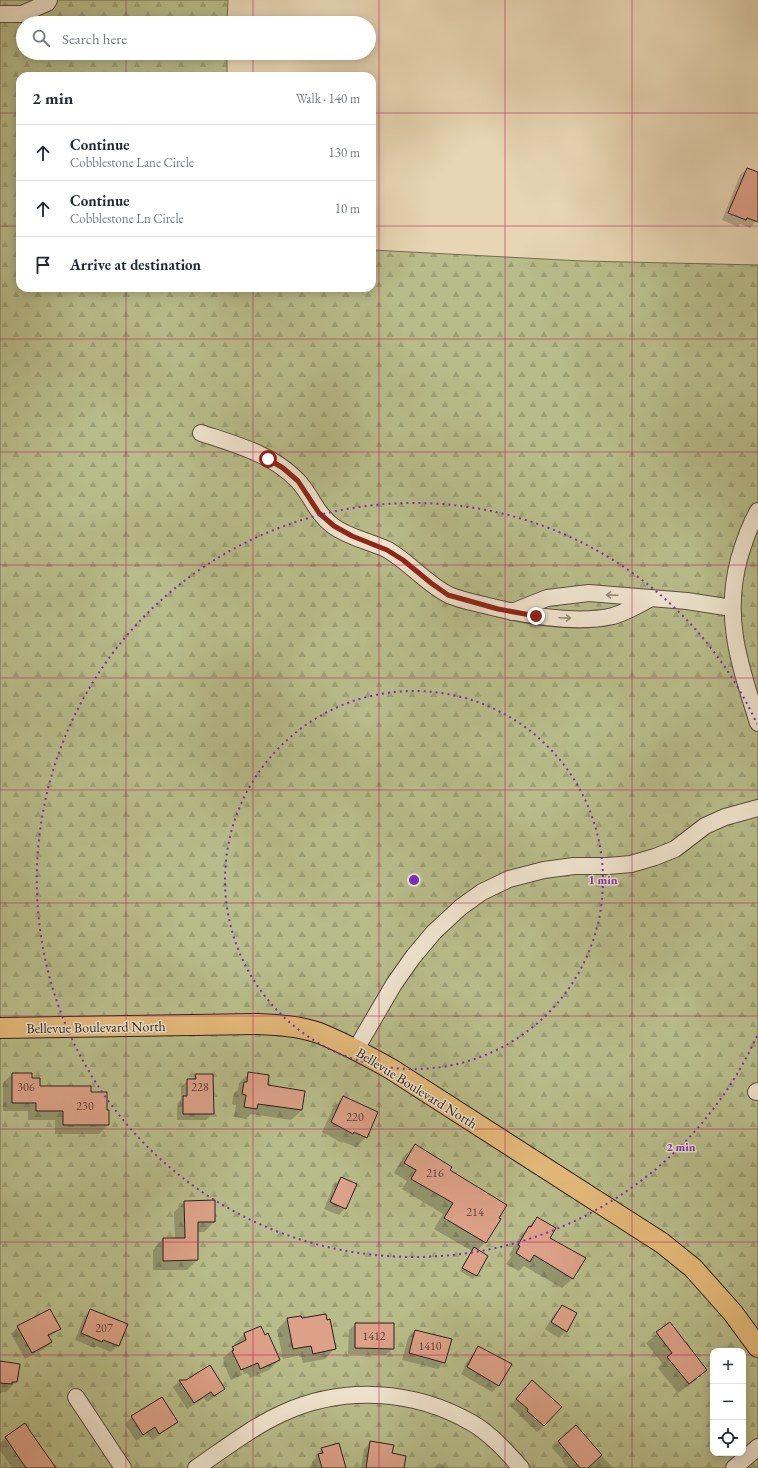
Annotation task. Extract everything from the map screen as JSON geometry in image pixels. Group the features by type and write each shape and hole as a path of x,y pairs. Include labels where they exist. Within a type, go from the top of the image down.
{"main road":[{"name":"Bellevue Boulevard North","path":"0,1028 257,1024 286,1026 318,1033 356,1049 393,1070 662,1243 693,1268 733,1313 758,1348"}],"street":[{"path":"0,14 22,14 47,3 49,0"},
{"path":"201,433 251,450 283,468 298,481 319,513 334,526 352,536 387,550 403,560 448,595 512,612 536,616 597,618 625,611 651,598"},
{"path":"758,511 752,520 744,541 734,587 732,608 736,648 758,722"},
{"path":"512,612 547,598 589,593 687,600 732,608"},
{"path":"356,1049 394,984 413,957 434,932 461,907 482,892 509,879 544,870 574,866 631,864 655,857 675,849 706,826 725,817 758,808"},
{"path":"196,1468 262,1424 286,1411 304,1404 328,1398 349,1394 373,1394 396,1396 450,1411 473,1423 491,1437 521,1468"},
{"path":"76,1397 123,1468"},
{"path":"734,1468 758,1447"}],"green space":[{"path":"0,0 228,0 227,16 16,16 16,60 227,60 227,72 16,72 16,292 376,292 376,250 582,261 758,265 758,1468 0,1468"}],"building":[{"path":"747,168 758,172 758,222 747,218 746,220 728,213"},
{"path":"248,1072 269,1075 268,1085 305,1091 302,1110 258,1104 257,1109 244,1107 246,1095 242,1094 244,1082 247,1082"},
{"path":"12,1073 32,1073 32,1078 40,1078 40,1086 91,1086 91,1092 107,1092 109,1125 63,1125 63,1111 36,1111 36,1103 12,1103"},
{"path":"195,1074 213,1074 214,1114 183,1114 183,1096 187,1096 187,1079 196,1079"},
{"path":"343,1096 378,1112 367,1138 354,1132 353,1134 331,1122"},
{"path":"415,1144 452,1167 450,1170 507,1205 499,1218 501,1219 486,1243 444,1218 453,1203 411,1179 416,1170 404,1163"},
{"path":"341,1177 357,1184 346,1209 330,1202"},
{"path":"215,1200 215,1222 198,1222 198,1260 163,1261 163,1238 185,1238 184,1201"},
{"path":"537,1217 556,1228 550,1238 586,1258 573,1279 534,1255 530,1262 516,1253 520,1246 518,1245 529,1226 531,1227"},
{"path":"474,1247 488,1256 477,1276 462,1268"},
{"path":"562,1305 577,1313 567,1332 551,1322"},
{"path":"50,1309 61,1329 48,1335 52,1342 32,1353 17,1326"},
{"path":"90,1309 128,1324 119,1346 103,1340 102,1342 81,1333"},
{"path":"326,1314 327,1320 330,1319 336,1349 313,1354 311,1346 293,1349 287,1318 301,1316 302,1318"},
{"path":"670,1322 707,1370 689,1384 667,1357 672,1353 656,1332"},
{"path":"355,1323 394,1323 394,1349 355,1348"},
{"path":"261,1326 265,1335 268,1333 280,1360 260,1369 258,1363 241,1370 232,1351 234,1350 232,1347 246,1340 244,1333"},
{"path":"415,1330 452,1339 445,1363 409,1353"},
{"path":"478,1346 512,1364 499,1386 467,1367"},
{"path":"0,1361 20,1364 17,1382 12,1382 12,1384 0,1383"},
{"path":"210,1365 225,1389 214,1396 211,1392 194,1403 179,1380 186,1380"},
{"path":"532,1380 562,1407 544,1426 516,1399"},
{"path":"162,1397 178,1422 159,1434 155,1427 143,1435 131,1416"},
{"path":"25,1423 56,1468 26,1468 5,1437"},
{"path":"576,1425 602,1455 588,1468 580,1468 558,1441"},
{"path":"370,1441 394,1445 392,1453 406,1456 404,1468 366,1468"},
{"path":"339,1443 346,1468 322,1468 318,1454 323,1453 321,1448"}],"route":[{"path":"268,459 283,468 298,481 319,513 334,526 352,536 387,550 403,560 448,595 498,609 536,616"}]}
